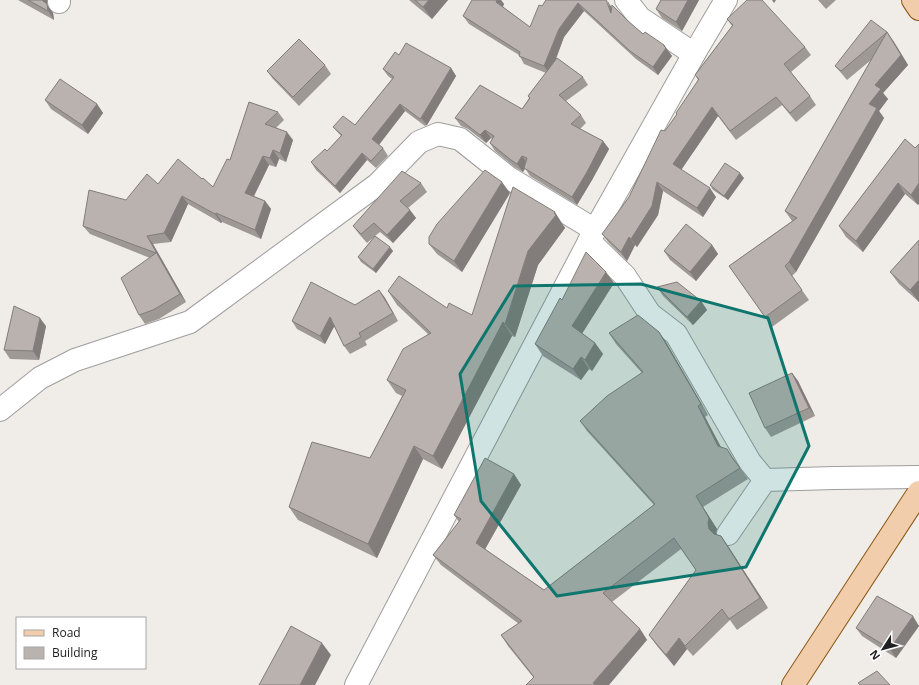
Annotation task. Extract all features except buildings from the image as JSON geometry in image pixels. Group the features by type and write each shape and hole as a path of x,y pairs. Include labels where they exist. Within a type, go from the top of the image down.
{"main road":[{"path":"913,0 919,9"},
{"path":"793,685 919,492"}],"street":[{"path":"626,0 640,18 694,54"},
{"path":"356,685 592,236 726,0"},
{"path":"0,410 40,378 75,360 190,322 378,184 419,142 438,134 460,139 509,178 592,236 625,276 650,314 676,334 750,462 765,480"},
{"path":"765,480 919,477"},
{"path":"728,534 765,480"}],"highlighted area":[{"path":"641,284 768,318 809,446 746,567 557,596 481,501 460,374 514,286"}]}
